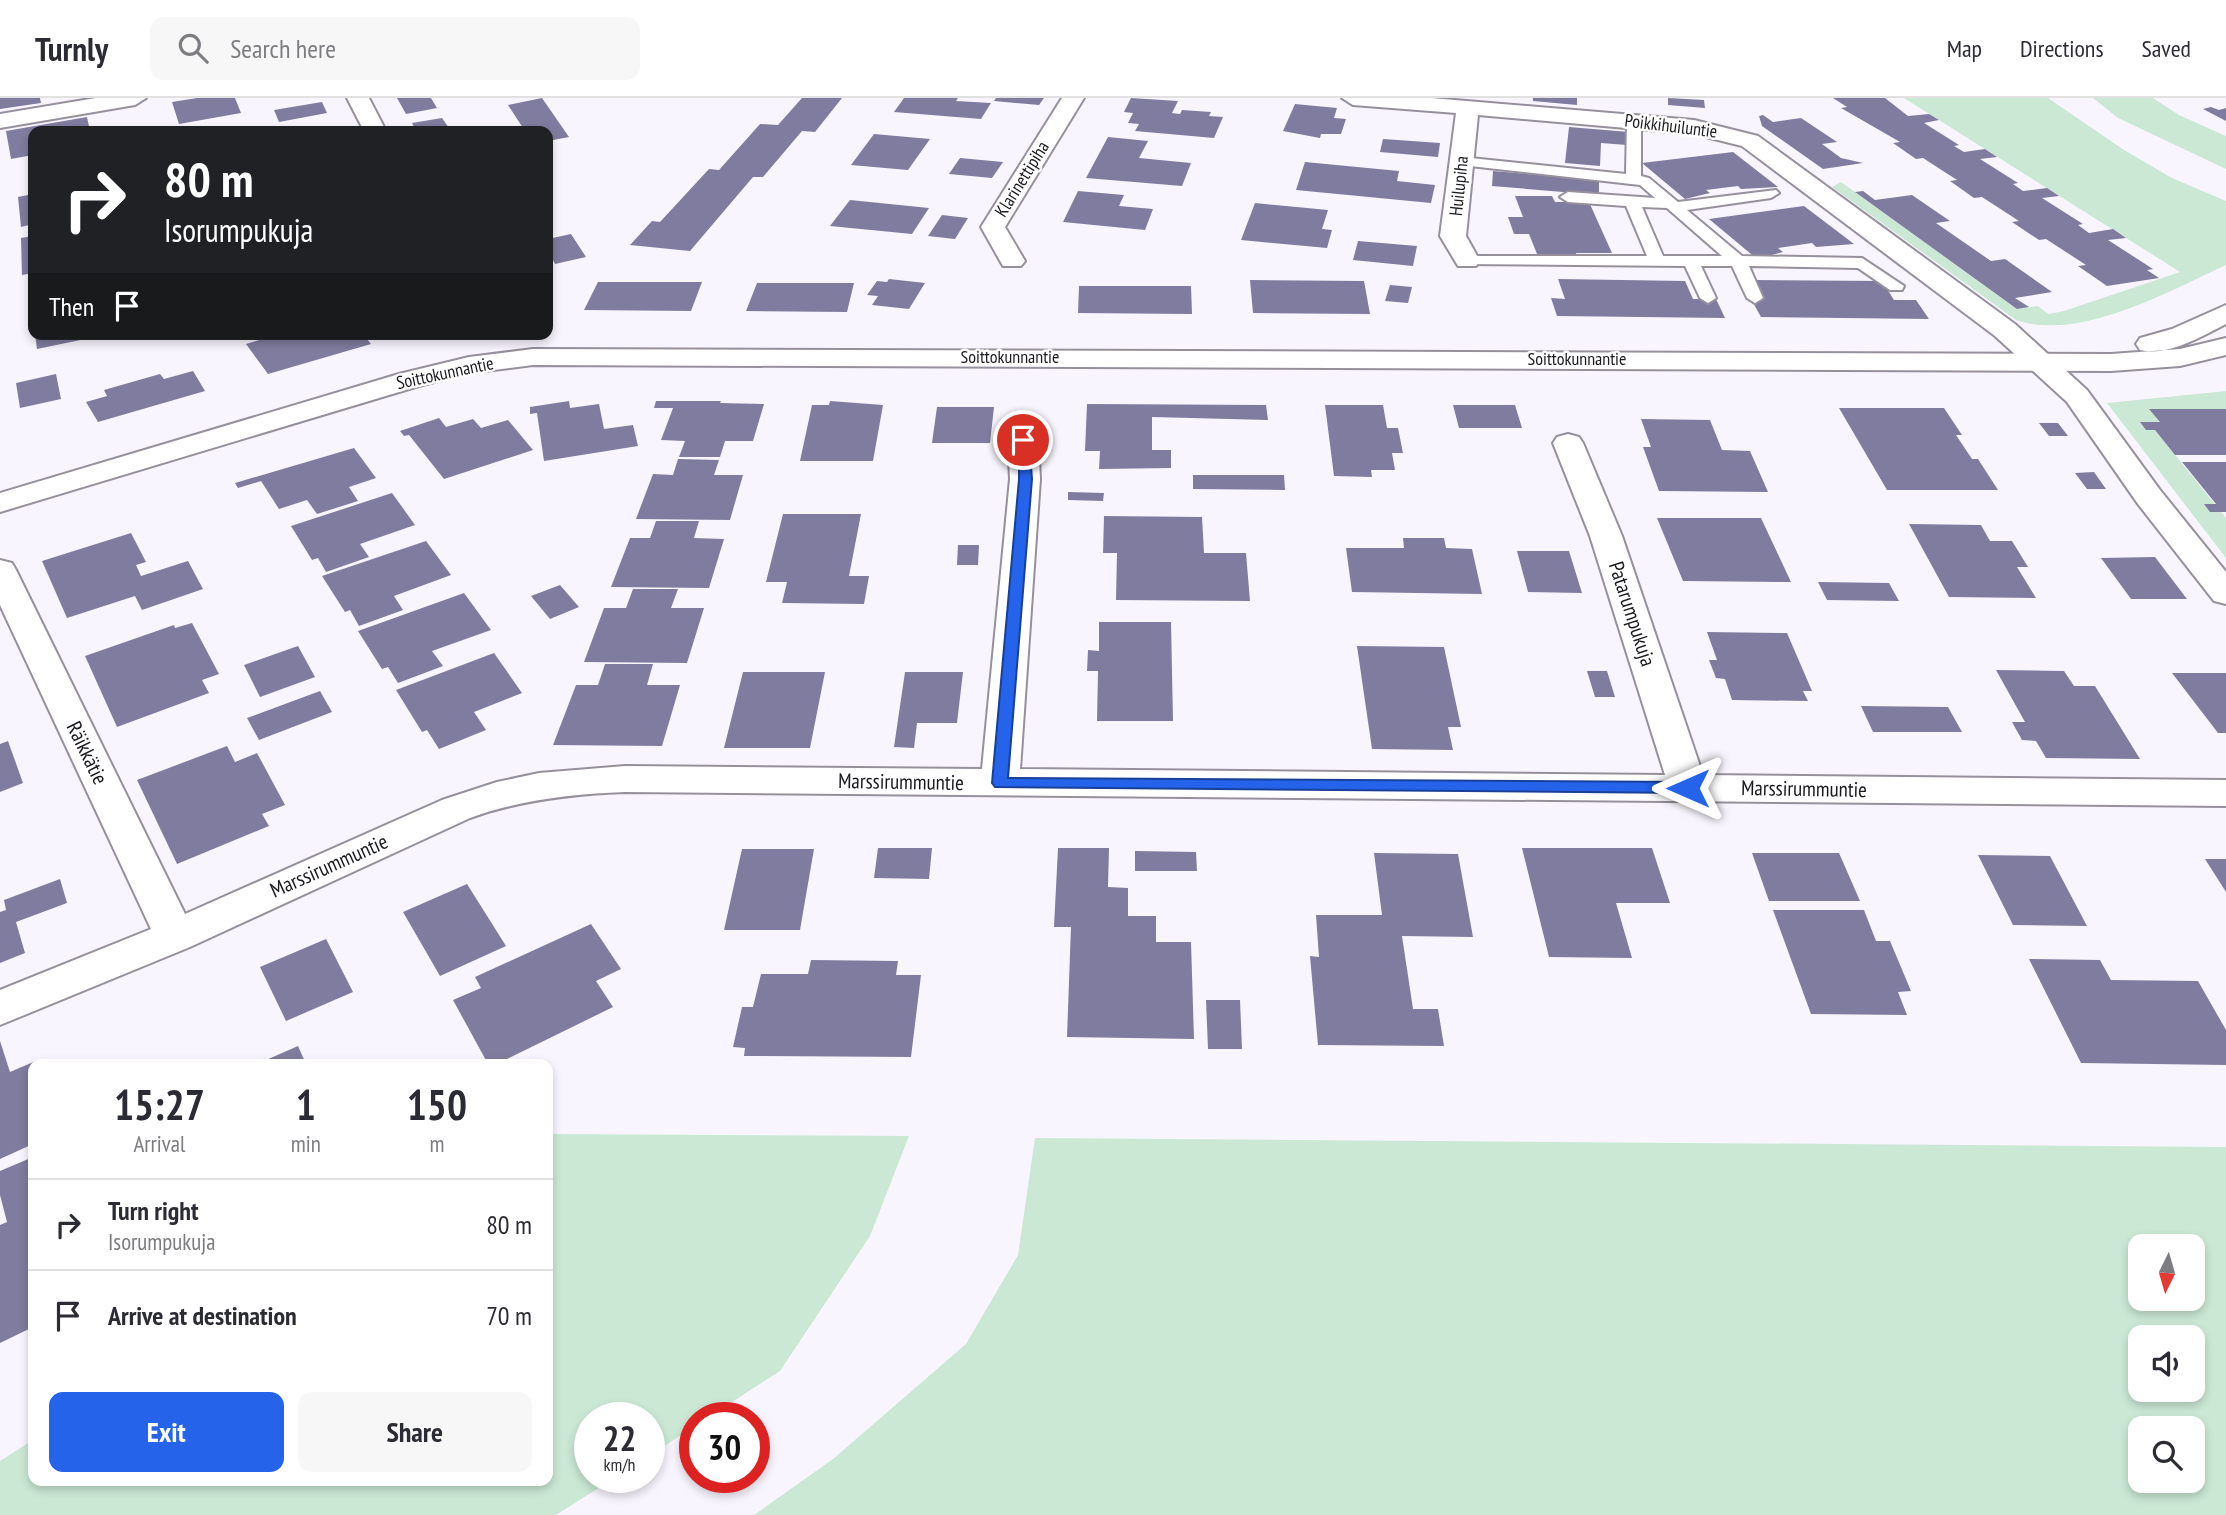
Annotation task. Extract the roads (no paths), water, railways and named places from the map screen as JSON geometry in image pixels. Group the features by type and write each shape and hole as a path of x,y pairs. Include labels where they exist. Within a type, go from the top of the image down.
{"street":[{"path":"0,121 135,98"},
{"path":"358,98 372,126"},
{"name":"Klarinettipiha","path":"1012,261 993,227 1073,98"},
{"name":"Poikkihuiluntie","path":"1353,98 1708,129 1750,141 2005,330 2040,361"},
{"name":"Huilupiha","path":"1467,261 1453,236 1468,108"},
{"name":"Soittokunnantie","path":"2040,361 2142,346 2182,335 2226,313"},
{"name":"Soittokunnantie","path":"0,503 409,380 469,365 533,357 596,355 2040,361 2118,365 2167,360 2226,346"},
{"path":"2040,361 2077,396 2149,497 2226,594"},
{"path":"1000,783 1025,479 1023,440"},
{"name":"Patarumpukuja","path":"1569,443 1606,536 1688,788"},
{"name":"Räikkätie","path":"0,570 175,936"},
{"name":"Marssirummuntie","path":"0,1008 175,936 456,809 493,795 531,787 625,779 2226,793"}],"lane":[{"path":"1633,179 1634,121"},
{"path":"1461,161 1644,181 1738,261 1755,298"},
{"path":"1568,197 1674,205 1771,193"},
{"path":"1632,202 1657,260"},
{"path":"1467,261 1862,263 1896,286"},
{"path":"1691,261 1708,298"}]}
